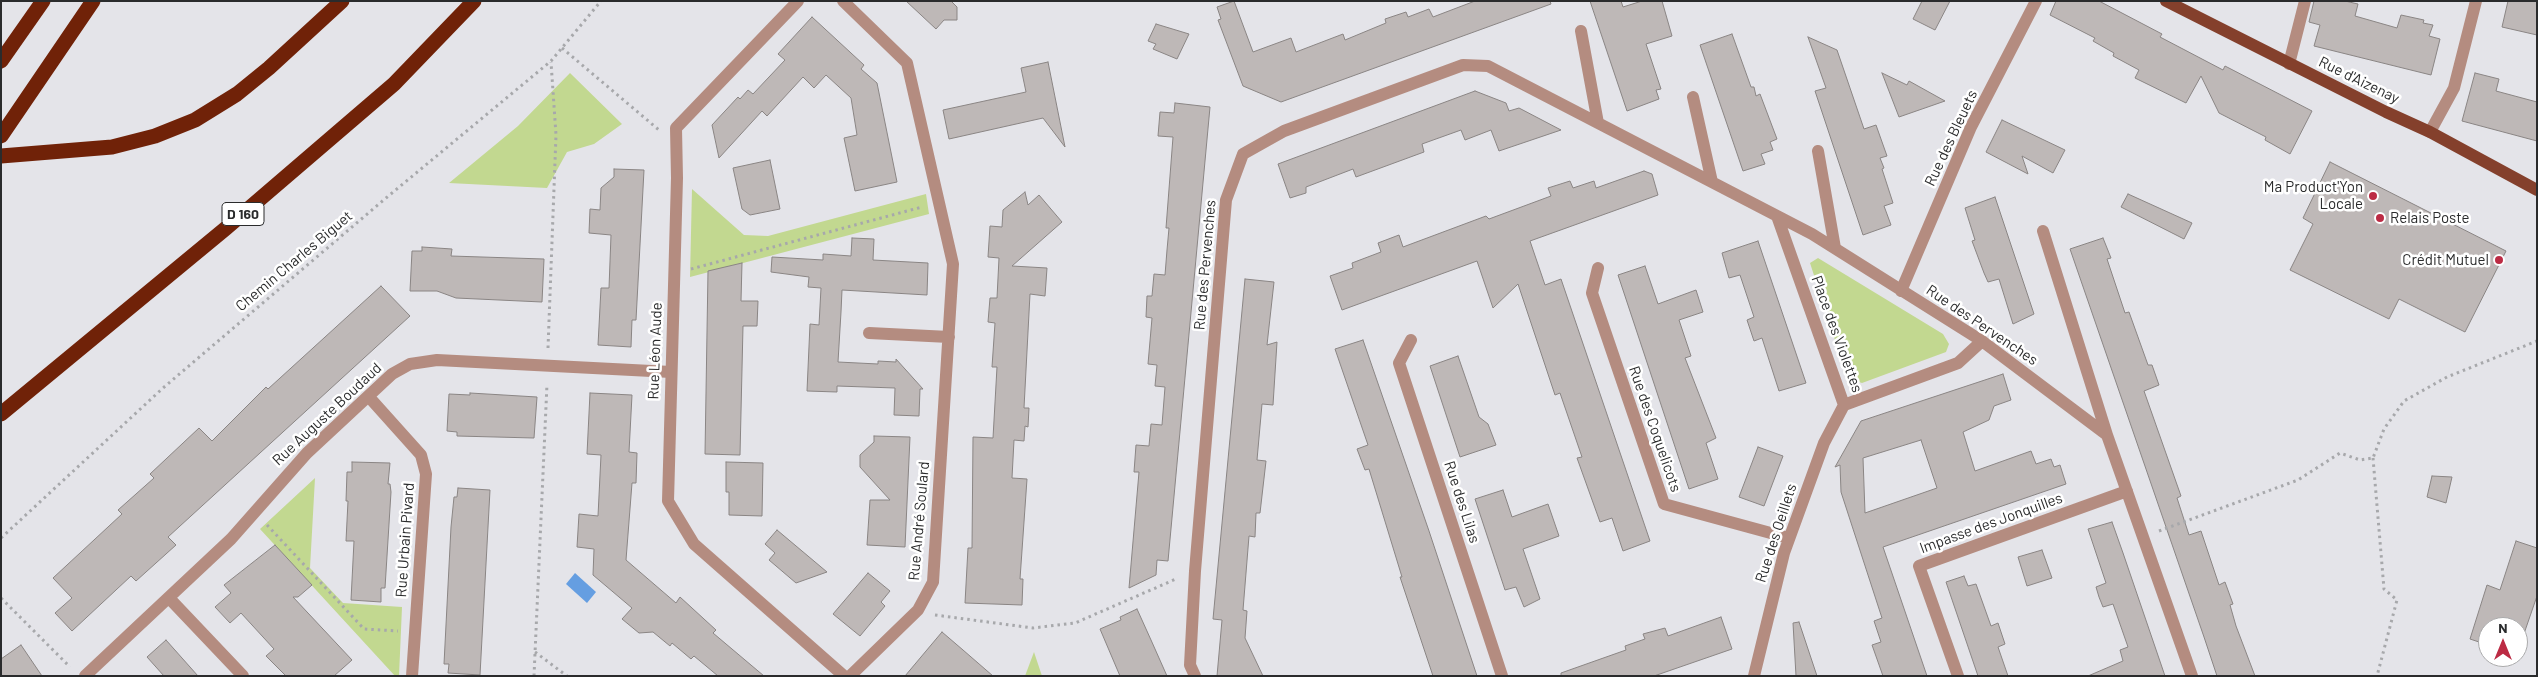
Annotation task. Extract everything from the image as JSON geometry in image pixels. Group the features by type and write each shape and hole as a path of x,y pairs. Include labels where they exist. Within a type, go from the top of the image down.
{"highway":[{"path":"1,61 43,1"},
{"path":"1,136 93,1"},
{"path":"1,156 45,154 112,147 155,136 195,120 237,94 269,68 342,1"},
{"name":"D 160","path":"1,414 394,84 474,1"}],"main road":[{"name":"Rue d'Aizenay","path":"2166,1 2289,64 2430,132 2537,190"}],"street":[{"name":"Rue Léon Aude","path":"798,1 676,128 674,144 677,178 668,501 694,544 844,676"},
{"name":"Rue André Soulard","path":"843,1 907,63 954,264 933,582 918,610 850,676"},
{"name":"Rue des Bleuets","path":"1901,290 1971,127 2036,1"},
{"path":"2289,64 2305,1"},
{"path":"2430,132 2454,88 2476,1"},
{"path":"1581,31 1598,123"},
{"name":"Rue des Pervenches","path":"1195,676 1190,665 1195,571 1226,200 1244,154 1284,130 1463,66 1488,66 1835,248 1982,341 2107,435"},
{"path":"1693,97 1712,182"},
{"path":"1818,151 1835,248"},
{"name":"Place des Violettes","path":"1777,216 1844,405 1958,363 1982,341"},
{"path":"2042,231 2107,435 2192,676"},
{"name":"Rue des Coquelicots","path":"1598,268 1592,292 1664,504 1789,538"},
{"path":"869,333 949,337"},
{"name":"Rue des Lilas","path":"1411,340 1399,363 1502,676"},
{"name":"Rue Auguste Boudaud","path":"85,676 230,540 307,453 369,398 392,374 410,364 437,360 671,372"},
{"name":"Rue Urbain Pivard","path":"369,398 421,455 426,474 412,676"},
{"name":"Rue des Oeillets","path":"1750,674 1789,538 1824,443 1844,405"},
{"name":"Impasse des Jonquilles","path":"1958,676 1919,566 2126,491"},
{"path":"169,598 243,676"}],"path":[{"name":"Chemin Charles Biguet","path":"1,538 163,388 386,198 551,61 601,1"},
{"path":"562,48 674,144"},
{"path":"674,274 940,202"},
{"path":"2377,676 2397,600 2384,589 2373,458 2384,429 2404,401 2447,377 2537,341"},
{"path":"2142,537 2298,480 2340,453 2360,460 2373,458"},
{"path":"254,512 364,629 415,632"},
{"path":"918,610 944,617 1033,628 1075,623 1195,571"},
{"path":"1,598 71,669"},
{"path":"535,652 567,676"}],"green space":[{"path":"570,73 622,124 594,144 567,152 547,188 449,183 518,126"},
{"path":"692,189 744,235 768,236 926,194 929,214 690,277"},
{"path":"1818,258 1943,334 1949,344 1946,352 1862,383 1853,380 1845,371 1810,263"},
{"path":"315,478 310,568 343,603 402,607 399,676 395,676 260,529"},
{"path":"1034,652 1042,676 1025,676"}],"water":[{"path":"575,573 596,592 587,603 566,584"}],"building":[{"path":"906,1 951,1 957,7 957,20 944,20 936,29"},
{"path":"1234,1 1253,52 1291,38 1296,52 1343,34 1345,40 1386,23 1385,19 1406,12 1408,17 1429,9 1433,17 1475,1 1550,1 1551,4 1281,102 1243,86 1218,20 1221,19 1217,7"},
{"path":"1590,1 1621,1 1623,7 1642,1 1662,1 1672,36 1646,44 1661,89 1656,90 1659,99 1627,111"},
{"path":"1922,1 1950,1 1935,30 1913,19"},
{"path":"2056,1 2099,1 2162,34 2160,37 2223,70 2225,66 2312,111 2290,154 2265,140 2266,137 2219,113 2201,76 2186,103 2135,78 2139,70 2113,56 2114,53 2093,41 2095,38 2050,15"},
{"path":"2314,1 2345,1 2358,4 2355,16 2397,28 2401,15 2424,20 2423,23 2433,25 2429,36 2440,39 2431,75 2314,46 2320,25 2309,22"},
{"path":"2508,1 2537,1 2537,35 2502,27"},
{"path":"812,17 864,65 861,69 877,83 897,182 855,191 844,138 857,135 851,98 826,75 814,88 803,77 767,116 762,111 719,158 712,125 738,97 740,99 748,90 753,94 785,60 778,54"},
{"path":"1156,24 1189,34 1177,59 1153,49 1156,44 1148,41"},
{"path":"1732,34 1751,87 1754,87 1756,96 1760,94 1777,139 1770,142 1773,150 1761,154 1765,164 1743,171 1700,45"},
{"path":"1808,37 1837,50 1864,129 1876,125 1887,156 1880,158 1893,203 1884,206 1891,225 1863,235 1815,91 1826,88"},
{"path":"1048,62 1065,147 1043,118 949,139 943,110 1026,92 1021,68"},
{"path":"1882,73 1907,85 1909,81 1945,101 1899,117"},
{"path":"2475,73 2499,79 2496,91 2537,102 2537,141 2462,121"},
{"path":"1475,91 1506,103 1509,111 1519,108 1561,130 1499,151 1491,130 1465,140 1461,130 1422,144 1424,152 1356,177 1353,169 1306,187 1306,193 1290,198 1278,164"},
{"path":"1175,103 1210,107 1168,561 1157,560 1156,575 1129,588 1139,472 1134,472 1136,445 1149,446 1151,424 1162,425 1165,387 1155,386 1157,365 1148,364 1152,318 1146,317 1147,296 1152,296 1154,274 1165,275 1169,228 1166,228 1173,137 1158,136 1160,112 1174,113"},
{"path":"2002,120 2065,150 2053,173 2022,156 2028,174 1986,152"},
{"path":"770,160 780,209 750,215 742,209 733,168"},
{"path":"2330,162 2506,251 2465,332 2399,299 2389,319 2290,270 2313,224 2303,218"},
{"path":"614,169 644,170 636,320 632,320 631,347 598,345 601,288 609,288 611,235 589,233 590,209 600,210 601,188 614,177"},
{"path":"1644,171 1652,174 1658,195 1530,241 1545,285 1561,279 1650,541 1623,551 1612,518 1600,522 1577,458 1582,457 1560,393 1555,395 1518,284 1493,308 1477,261 1342,310 1330,276 1353,268 1352,263 1381,252 1378,243 1399,235 1403,247 1486,216 1489,219 1551,196 1548,188 1570,181 1573,188 1594,181 1596,188"},
{"path":"1025,192 1028,205 1039,195 1062,222 1012,266 1047,268 1045,296 1030,294 1024,408 1029,408 1028,427 1025,426 1024,441 1014,440 1012,478 1027,479 1020,579 1023,579 1022,605 965,603 968,548 972,548 973,437 993,438 997,367 992,367 995,323 988,322 990,298 997,298 999,258 988,257 990,226 1002,227 1003,210"},
{"path":"2128,194 2192,223 2184,239 2121,207"},
{"path":"1995,197 2034,314 2013,324 1999,279 1988,282 1984,273 1972,241 1975,240 1965,208"},
{"path":"852,238 874,239 873,260 928,263 927,295 842,290 838,362 878,364 878,361 896,362 896,359 923,389 920,389 919,416 894,415 895,388 837,386 837,392 807,391 810,324 819,325 821,288 808,287 809,277 771,272 772,257 823,260 823,254 851,256"},
{"path":"2103,238 2111,258 2107,259 2125,313 2129,312 2148,365 2152,365 2159,385 2144,391 2181,496 2177,498 2189,535 2201,531 2219,585 2225,582 2233,604 2230,605 2236,626 2255,676 2217,676 2070,249"},
{"path":"1758,241 1806,383 1779,391 1762,338 1754,341 1747,320 1754,317 1740,275 1729,278 1722,253"},
{"path":"422,247 452,249 451,256 544,259 542,302 456,298 437,291 410,291 412,251 422,251"},
{"path":"742,263 741,301 758,301 757,326 743,326 740,455 705,454 708,271"},
{"path":"1645,266 1658,304 1696,290 1703,312 1679,320 1691,356 1685,358 1716,438 1706,443 1718,479 1689,489 1618,275"},
{"path":"1245,279 1274,282 1267,345 1277,342 1273,405 1262,404 1257,460 1266,461 1260,513 1256,513 1255,537 1249,536 1243,610 1247,611 1245,638 1263,676 1217,676 1222,620 1213,619"},
{"path":"381,286 410,316 168,537 176,545 136,581 131,576 72,631 55,613 72,598 53,578 122,514 118,510 154,478 150,474 199,428 212,441 266,387 268,389"},
{"path":"1363,340 1477,676 1433,676 1400,577 1402,577 1369,469 1365,470 1357,449 1368,445 1335,349"},
{"path":"1458,356 1479,417 1488,424 1496,445 1460,457 1430,366"},
{"path":"2003,374 2011,400 1994,406 1989,420 1963,432 1975,471 2031,451 2036,464 2051,459 2054,467 2060,465 2066,484 1883,547 1927,676 1883,676 1872,645 1881,642 1874,621 1882,618 1841,492 1840,465 1835,467 1861,421","holes":["1921,440 1937,488 1865,513 1863,458"]},
{"path":"470,393 537,397 534,438 457,436 457,432 447,431 449,394 470,395"},
{"path":"590,393 632,395 629,452 637,453 636,483 632,483 626,560 676,603 680,597 716,630 713,633 764,676 718,676 694,656 691,659 672,643 670,646 653,632 639,633 622,619 632,608 593,575 594,549 577,547 579,514 598,516 601,455 587,454"},
{"path":"874,436 910,437 905,547 867,545 870,500 890,500 860,467 860,455 874,442"},
{"path":"1758,447 1783,456 1764,506 1739,497"},
{"path":"352,462 390,463 388,484 390,484 391,492 385,588 381,588 381,602 351,600 354,541 346,541 348,501 346,501 347,472 352,472"},
{"path":"726,462 763,463 762,516 729,515 729,492 726,492"},
{"path":"2432,476 2452,477 2446,503 2427,497"},
{"path":"458,488 490,490 480,675 448,673 449,664 444,664 451,527 454,497 457,497"},
{"path":"1503,490 1512,517 1548,504 1559,536 1523,549 1540,599 1524,607 1516,587 1505,590 1475,499"},
{"path":"2112,522 2165,676 2088,676 2123,661 2120,650 2128,647 2113,604 2103,607 2099,597 2096,587 2106,583 2088,529"},
{"path":"777,530 827,572 796,583 769,560 775,553 765,544"},
{"path":"2516,541 2537,548 2537,596 2528,622 2528,617 2478,617 2478,642 2470,639 2487,585 2500,590"},
{"path":"275,545 312,585 298,597 293,597 352,660 334,676 286,676 266,656 274,649 241,613 230,623 215,607 231,593 224,585"},
{"path":"2042,550 2052,578 2027,586 2018,557"},
{"path":"868,573 890,591 881,602 885,606 860,636 833,614"},
{"path":"1964,576 1968,586 1976,584 1991,626 1998,623 2005,644 1998,647 2008,676 1978,676 1946,582"},
{"path":"1137,609 1167,676 1120,676 1100,629 1121,620 1120,617"},
{"path":"1721,617 1732,649 1654,676 1561,676 1561,673 1626,650 1625,646 1645,639 1643,634 1665,628 1668,636"},
{"path":"1799,622 1817,676 1796,676 1793,623"},
{"path":"942,632 963,650 993,676 905,676"},
{"path":"166,640 198,676 164,676 147,657"},
{"path":"21,645 42,676 1,676 1,659"}],"place":[{"name":"Ma Product'Yon Locale","path":"2373,196"},
{"name":"Relais Poste","path":"2380,218"},
{"name":"Crédit Mutuel","path":"2499,260"}]}
